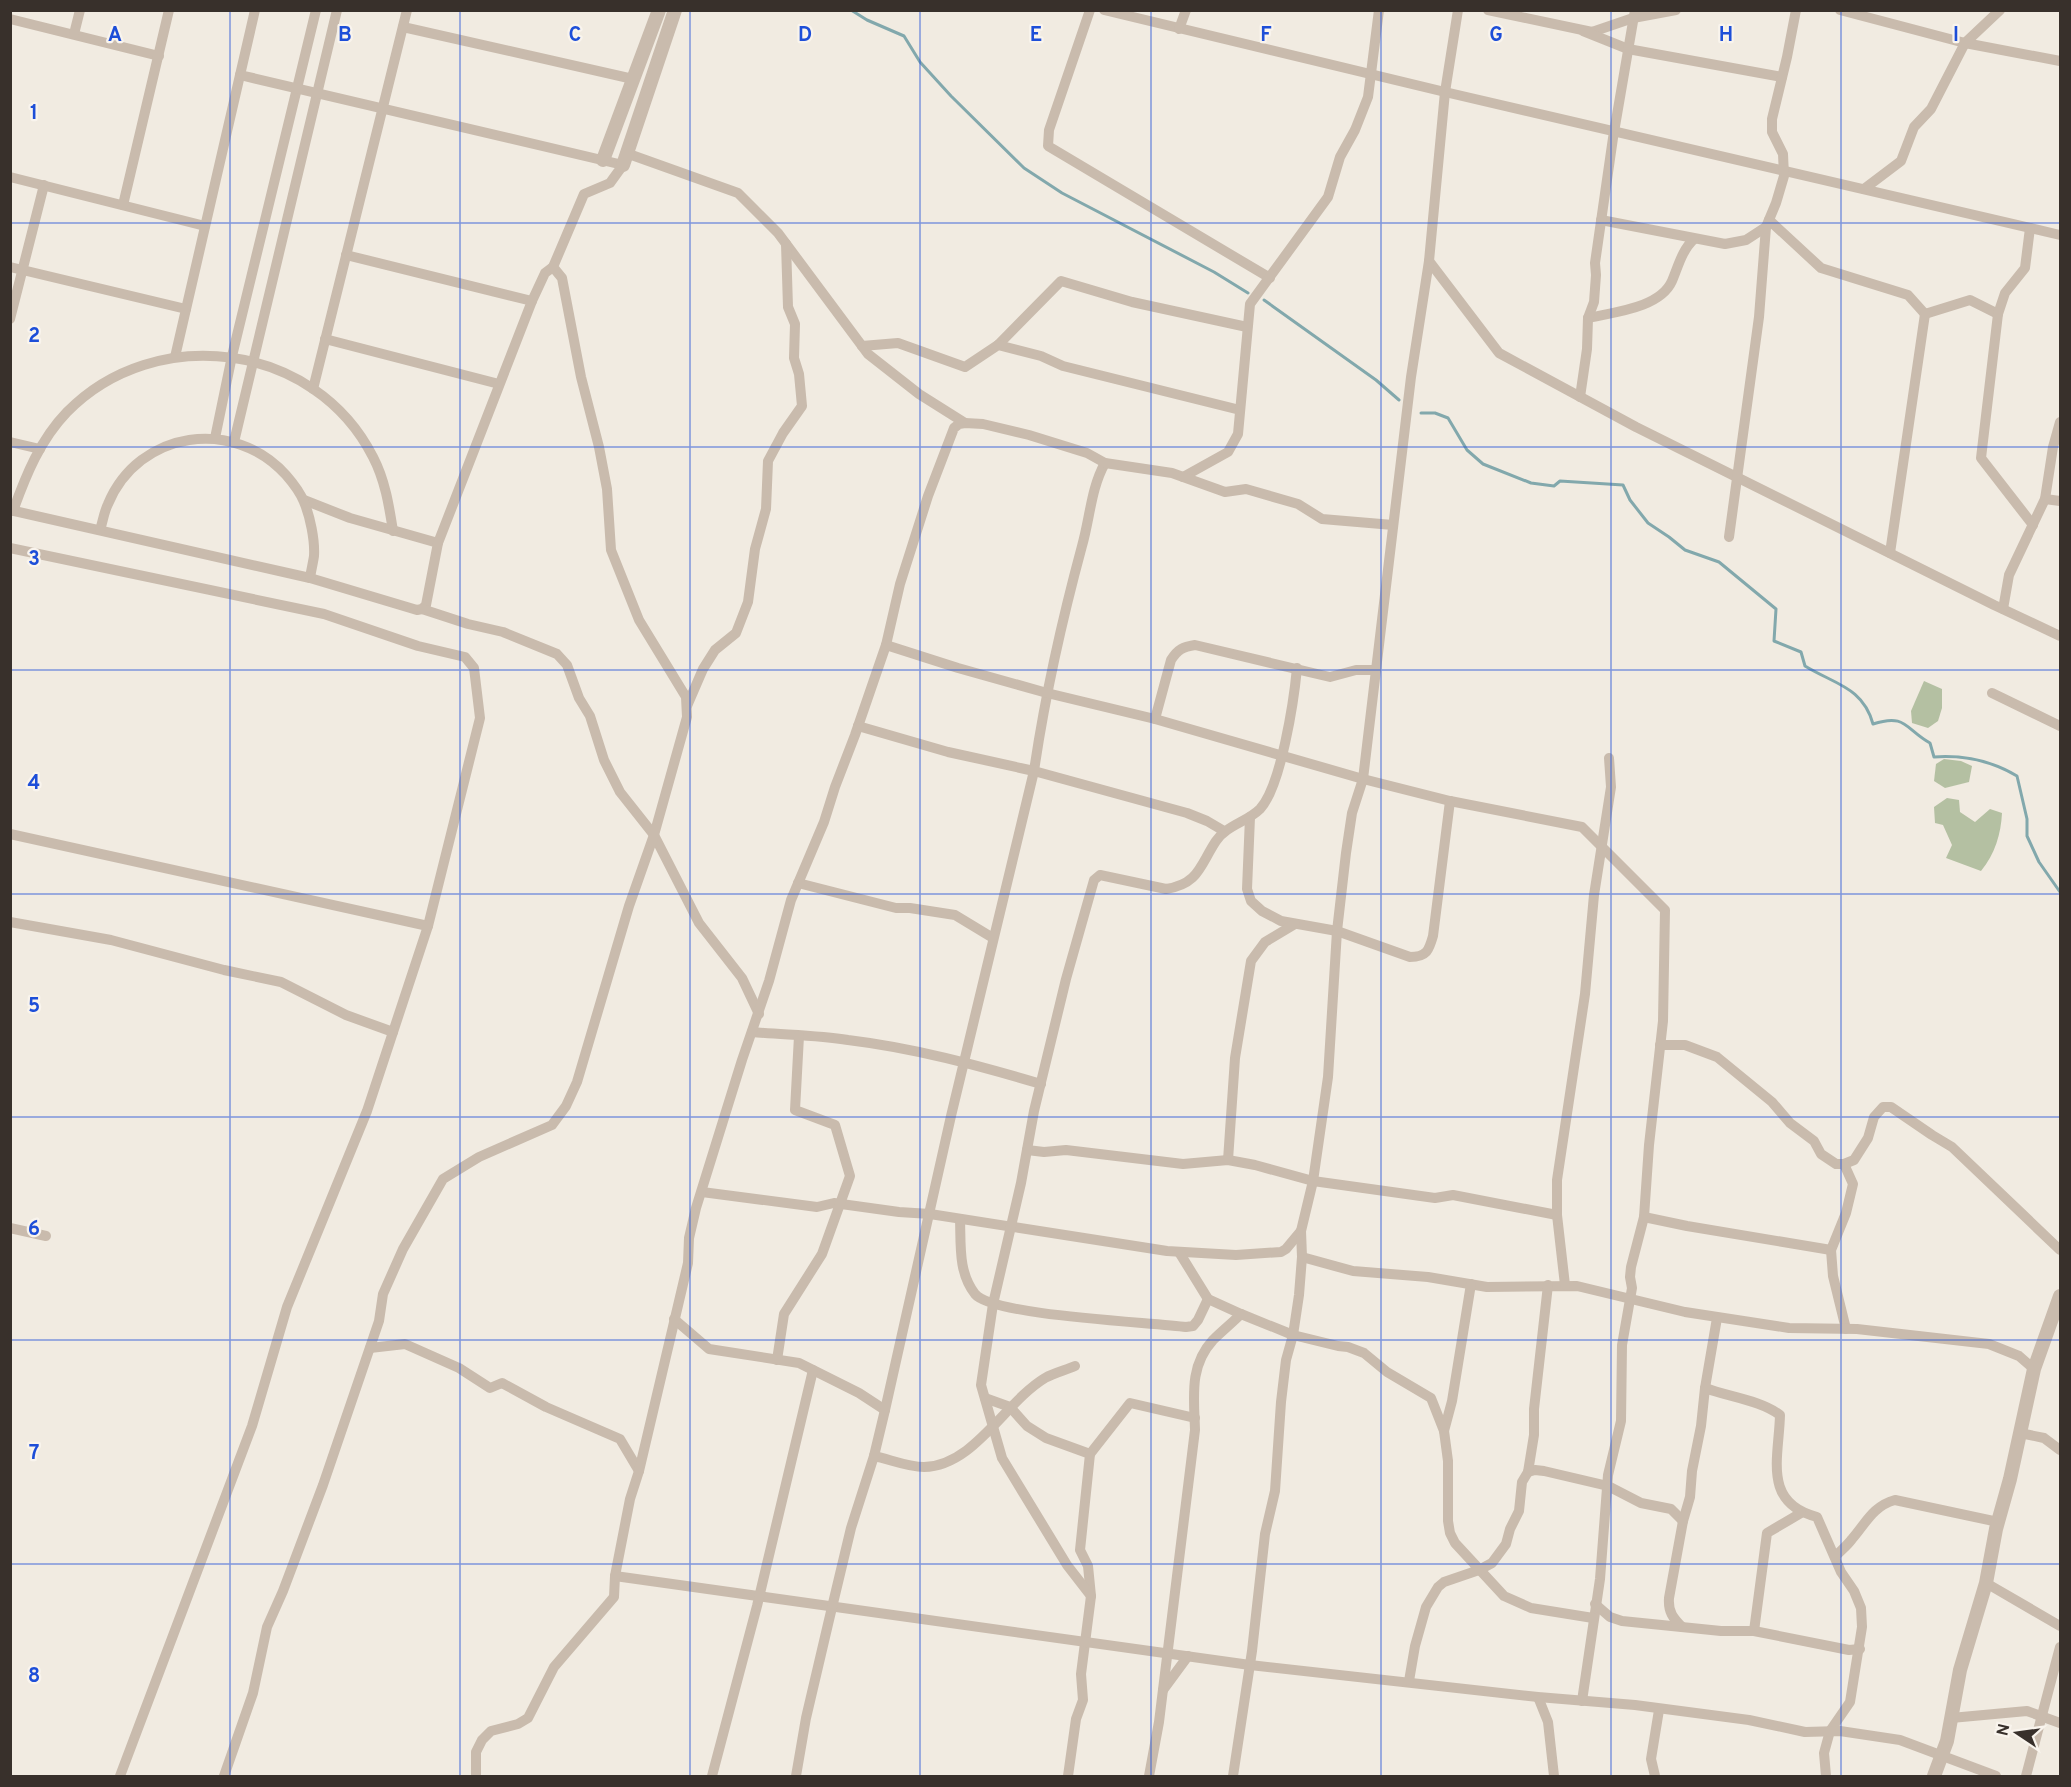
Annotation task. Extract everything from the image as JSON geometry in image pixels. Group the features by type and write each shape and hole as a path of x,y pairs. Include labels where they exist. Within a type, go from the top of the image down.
{"street":[{"path":"74,34 80,10"},
{"path":"123,205 169,10"},
{"path":"175,357 255,10"},
{"path":"215,438 232,356 316,10"},
{"path":"234,442 337,10"},
{"path":"313,389 407,10"},
{"path":"603,160 659,10"},
{"path":"422,609 426,605 438,543 532,301 545,273 553,267 584,194 610,183 624,159 675,10"},
{"path":"1089,10 1050,130 1048,146 1270,278"},
{"path":"1104,10 1371,75 2061,235"},
{"path":"1179,28 1186,10"},
{"path":"1183,477 1228,452 1238,434 1250,304 1328,197 1340,157 1355,130 1368,97 1379,10"},
{"path":"1233,1776 1250,1665 1265,1534 1275,1491 1282,1392 1286,1360 1293,1335 1302,1257 1301,1232 1314,1181 1328,1077 1337,931 1352,813 1363,779 1411,377 1429,261 1445,92 1458,10"},
{"path":"1488,10 1592,32 1604,29 1634,14 1676,10"},
{"path":"1729,537 1759,317 1768,223 1776,203 1783,170 1783,153 1772,132 1772,119 1796,10"},
{"path":"1840,10 1965,44 2061,61"},
{"path":"1864,189 1901,161 1914,127 1931,110 1965,44 2000,10"},
{"path":"1580,397 1587,349 1588,318 1594,302 1595,262 1634,14"},
{"path":"10,19 159,56"},
{"path":"403,27 633,79"},
{"path":"1583,31 1628,50 1782,76"},
{"path":"240,75 603,160 624,159 738,193 778,233 868,354 919,394 966,423"},
{"path":"10,177 205,226"},
{"path":"10,319 44,185"},
{"path":"1601,220 1725,244 1746,240 1768,223"},
{"path":"1768,223 1821,268 1908,295 1925,314"},
{"path":"2030,228 2025,268 2005,293 1998,314 1981,458 2033,525"},
{"path":"1588,318 1628,309 1658,298 1670,284 1684,251 1694,239"},
{"path":"687,706 703,669 715,650 736,633 748,602 755,549 766,509 768,461 783,433 802,406 799,374 794,358 795,324 788,307 786,244"},
{"path":"346,255 532,301"},
{"path":"1429,261 1499,353 1737,477 2061,636"},
{"path":"10,267 186,309"},
{"path":"224,1776 253,1693 267,1627 283,1592 323,1485 379,1321 383,1294 403,1250 443,1179 480,1157 552,1125 566,1106 577,1082 629,906 654,835 687,717 686,697 681,685 639,620 611,550 607,489 599,447 581,377 562,278 553,267"},
{"path":"862,346 898,343 965,367 998,345 1061,281 1132,302 1247,327"},
{"path":"1925,314 1970,300 1998,314"},
{"path":"1890,553 1925,314"},
{"path":"325,339 499,384"},
{"path":"998,345 1041,356 1063,366 1240,410"},
{"path":"393,531 387,491 372,456 351,424 324,397 292,376 253,361 232,356 195,354 160,359 126,371 94,389 67,412 40,449 27,472 12,511 309,578 417,610 422,609 468,624 503,632 557,654 567,665 579,698 590,716 604,760 620,792 654,835 699,923 742,978 759,1014"},
{"path":"2003,609 2009,575 2045,499 2053,447 2061,422"},
{"path":"476,1776 476,1752 482,1740 491,1731 518,1724 528,1718 554,1667 614,1597 615,1576 630,1499 639,1471 688,1263 688,1238 742,1060 759,1014 791,900 824,822 886,645 900,584 928,496 954,428 966,423 982,424 1088,453 1105,463 1172,473 1225,492 1246,489 1298,504 1322,519 1393,525"},
{"path":"100,530 107,504 121,481 139,461 162,447 188,439 215,438 234,442 258,452 277,465 304,500 314,555 309,578"},
{"path":"10,442 40,449"},
{"path":"796,1776 806,1718 832,1606 851,1528 874,1456 964,1061 1034,771 1047,693 1091,511 1095,483 1105,463"},
{"path":"2045,499 2061,501"},
{"path":"304,500 329,511 438,543"},
{"path":"10,548 324,614 418,646 465,657 474,668 480,718 428,926 367,1111 287,1307 252,1426 120,1776"},
{"path":"886,645 958,668 1047,693 1155,719 1363,779 1450,801 1582,827 1665,910 1663,972 1665,999 1644,1217 1631,1267 1632,1288 1622,1345 1621,1421 1608,1475 1600,1579 1582,1701"},
{"path":"1155,719 1171,660 1183,647 1196,645 1330,677 1356,670 1376,670"},
{"path":"1091,1596 1067,1565 1002,1458 981,1385 993,1304 1041,1084 1066,979 1095,880 1100,874 1166,889 1188,882 1200,872 1216,841 1224,831 1250,817 1270,794 1282,754 1297,668"},
{"path":"1992,693 2061,726"},
{"path":"858,726 948,752 1034,771 1187,813 1224,831"},
{"path":"1565,1285 1557,1215 1557,1180 1585,994 1594,895 1611,787 1609,758"},
{"path":"1250,817 1247,889 1251,901 1262,911 1281,921 1337,931 1410,957 1420,957 1429,949 1434,936 1450,801"},
{"path":"10,834 428,926"},
{"path":"798,883 896,909 910,908 955,915 993,939"},
{"path":"10,922 111,940 224,970 281,982 346,1015 393,1032"},
{"path":"1228,1160 1235,1058 1251,961 1265,942 1294,924"},
{"path":"752,1032 857,1041 964,1061 1041,1084"},
{"path":"777,1360 784,1314 822,1254 850,1176 835,1125 795,1110 799,1036"},
{"path":"1660,1045 1685,1045 1717,1057 1772,1102 1790,1123 1814,1141 1821,1154 1829,1162 1836,1164 1854,1160 1868,1138 1874,1117 1879,1109 1891,1107 1952,1147 2061,1250"},
{"path":"1027,1150 1044,1152 1066,1150 1183,1164 1228,1160 1314,1181 1435,1198 1453,1195 1557,1215"},
{"path":"1844,1164 1852,1184 1845,1213 1831,1250 1833,1276 1846,1329"},
{"path":"702,1192 817,1208 834,1203 930,1214 1179,1252 1236,1254 1281,1252 1301,1232"},
{"path":"1644,1217 1687,1227 1831,1250"},
{"path":"960,1219 962,1265 966,1279 982,1301 1037,1312 1116,1322 1186,1327 1193,1326 1198,1320 1208,1299"},
{"path":"10,1228 46,1236"},
{"path":"1179,1252 1208,1299 1293,1335 1348,1347 1364,1353 1387,1372 1431,1398 1444,1431 1448,1461 1448,1521 1455,1543 1504,1596 1531,1608 1593,1618"},
{"path":"1302,1257 1353,1271 1428,1277 1487,1287 1565,1285 1718,1318 1789,1328 1846,1329 1989,1344 2019,1356 2034,1369"},
{"path":"1444,1431 1452,1401 1471,1284"},
{"path":"1410,1682 1415,1646 1426,1607 1438,1587 1444,1582 1492,1563 1506,1544 1510,1528 1519,1511 1522,1482 1528,1472 1534,1435 1534,1409 1548,1285"},
{"path":"1934,1776 1942,1755 1960,1670 1986,1583 2034,1369 2061,1296"},
{"path":"1149,1776 1195,1430 1193,1389 1197,1361 1213,1340 1241,1314"},
{"path":"2050,1325 2061,1315"},
{"path":"1682,1627 1672,1617 1669,1606 1683,1521 1690,1497 1692,1471 1718,1318"},
{"path":"674,1319 709,1350 799,1363 859,1393 885,1410"},
{"path":"370,1348 405,1344 459,1368 490,1388 502,1383 546,1407 620,1439 639,1471"},
{"path":"874,1456 921,1467 941,1465 966,1451 1010,1407 1045,1378 1075,1366"},
{"path":"712,1776 759,1596 813,1370"},
{"path":"1705,1388 1770,1408 1780,1415 1775,1469 1784,1497 1801,1513 1816,1518 1861,1608 1860,1649 1850,1702 1830,1731 1824,1753 1826,1776"},
{"path":"985,1398 1010,1407 1027,1426 1046,1438 1090,1454"},
{"path":"1068,1776 1077,1719 1083,1700 1080,1674 1091,1596 1088,1566 1080,1551 1090,1454 1130,1403 1195,1418"},
{"path":"2020,1433 2044,1438 2061,1450"},
{"path":"1528,1472 1544,1471 1608,1486 1641,1503 1671,1509 1683,1521"},
{"path":"1834,1557 1874,1511 1883,1503 1894,1500 1998,1522"},
{"path":"1754,1631 1767,1533 1801,1513"},
{"path":"615,1576 1250,1665 1635,1705 1659,1710 1749,1720 1805,1732 1840,1731 1900,1740 1996,1776"},
{"path":"1986,1583 2061,1626"},
{"path":"1595,1604 1610,1617 1622,1621 1728,1632 1754,1631 1839,1648 1860,1649"},
{"path":"2026,1776 2041,1714 2057,1671 2061,1647"},
{"path":"1162,1690 1188,1656"},
{"path":"1538,1696 1548,1722 1554,1776"},
{"path":"1655,1776 1651,1759 1659,1710"},
{"path":"1951,1718 2027,1711 2041,1714 2061,1723"}],"green space":[{"path":"1924,681 1942,689 1942,708 1938,721 1928,728 1912,723 1911,711"},
{"path":"1944,759 1961,761 1972,766 1969,782 1945,788 1934,781 1936,764"},
{"path":"1947,798 1959,800 1960,812 1975,822 1990,809 2002,813 1996,844 1981,871 1946,858 1952,845 1943,825 1935,823 1934,807"}],"waterway":[{"path":"851,10 867,20 904,36 920,62 1024,168 1062,193 1214,272 1248,293"},
{"path":"1264,300 1376,380 1399,400"},
{"path":"1421,413 1435,413 1448,418 1467,450 1483,464 1531,483 1554,486 1560,481 1623,485 1630,500 1648,523 1685,550 1719,562 1776,609 1774,641 1801,652 1805,666 1855,694 1862,702 1873,724 1899,721 1930,743 1934,757 1977,760 1998,766 2017,776 2027,819 2027,836 2039,862 2060,892"}]}
